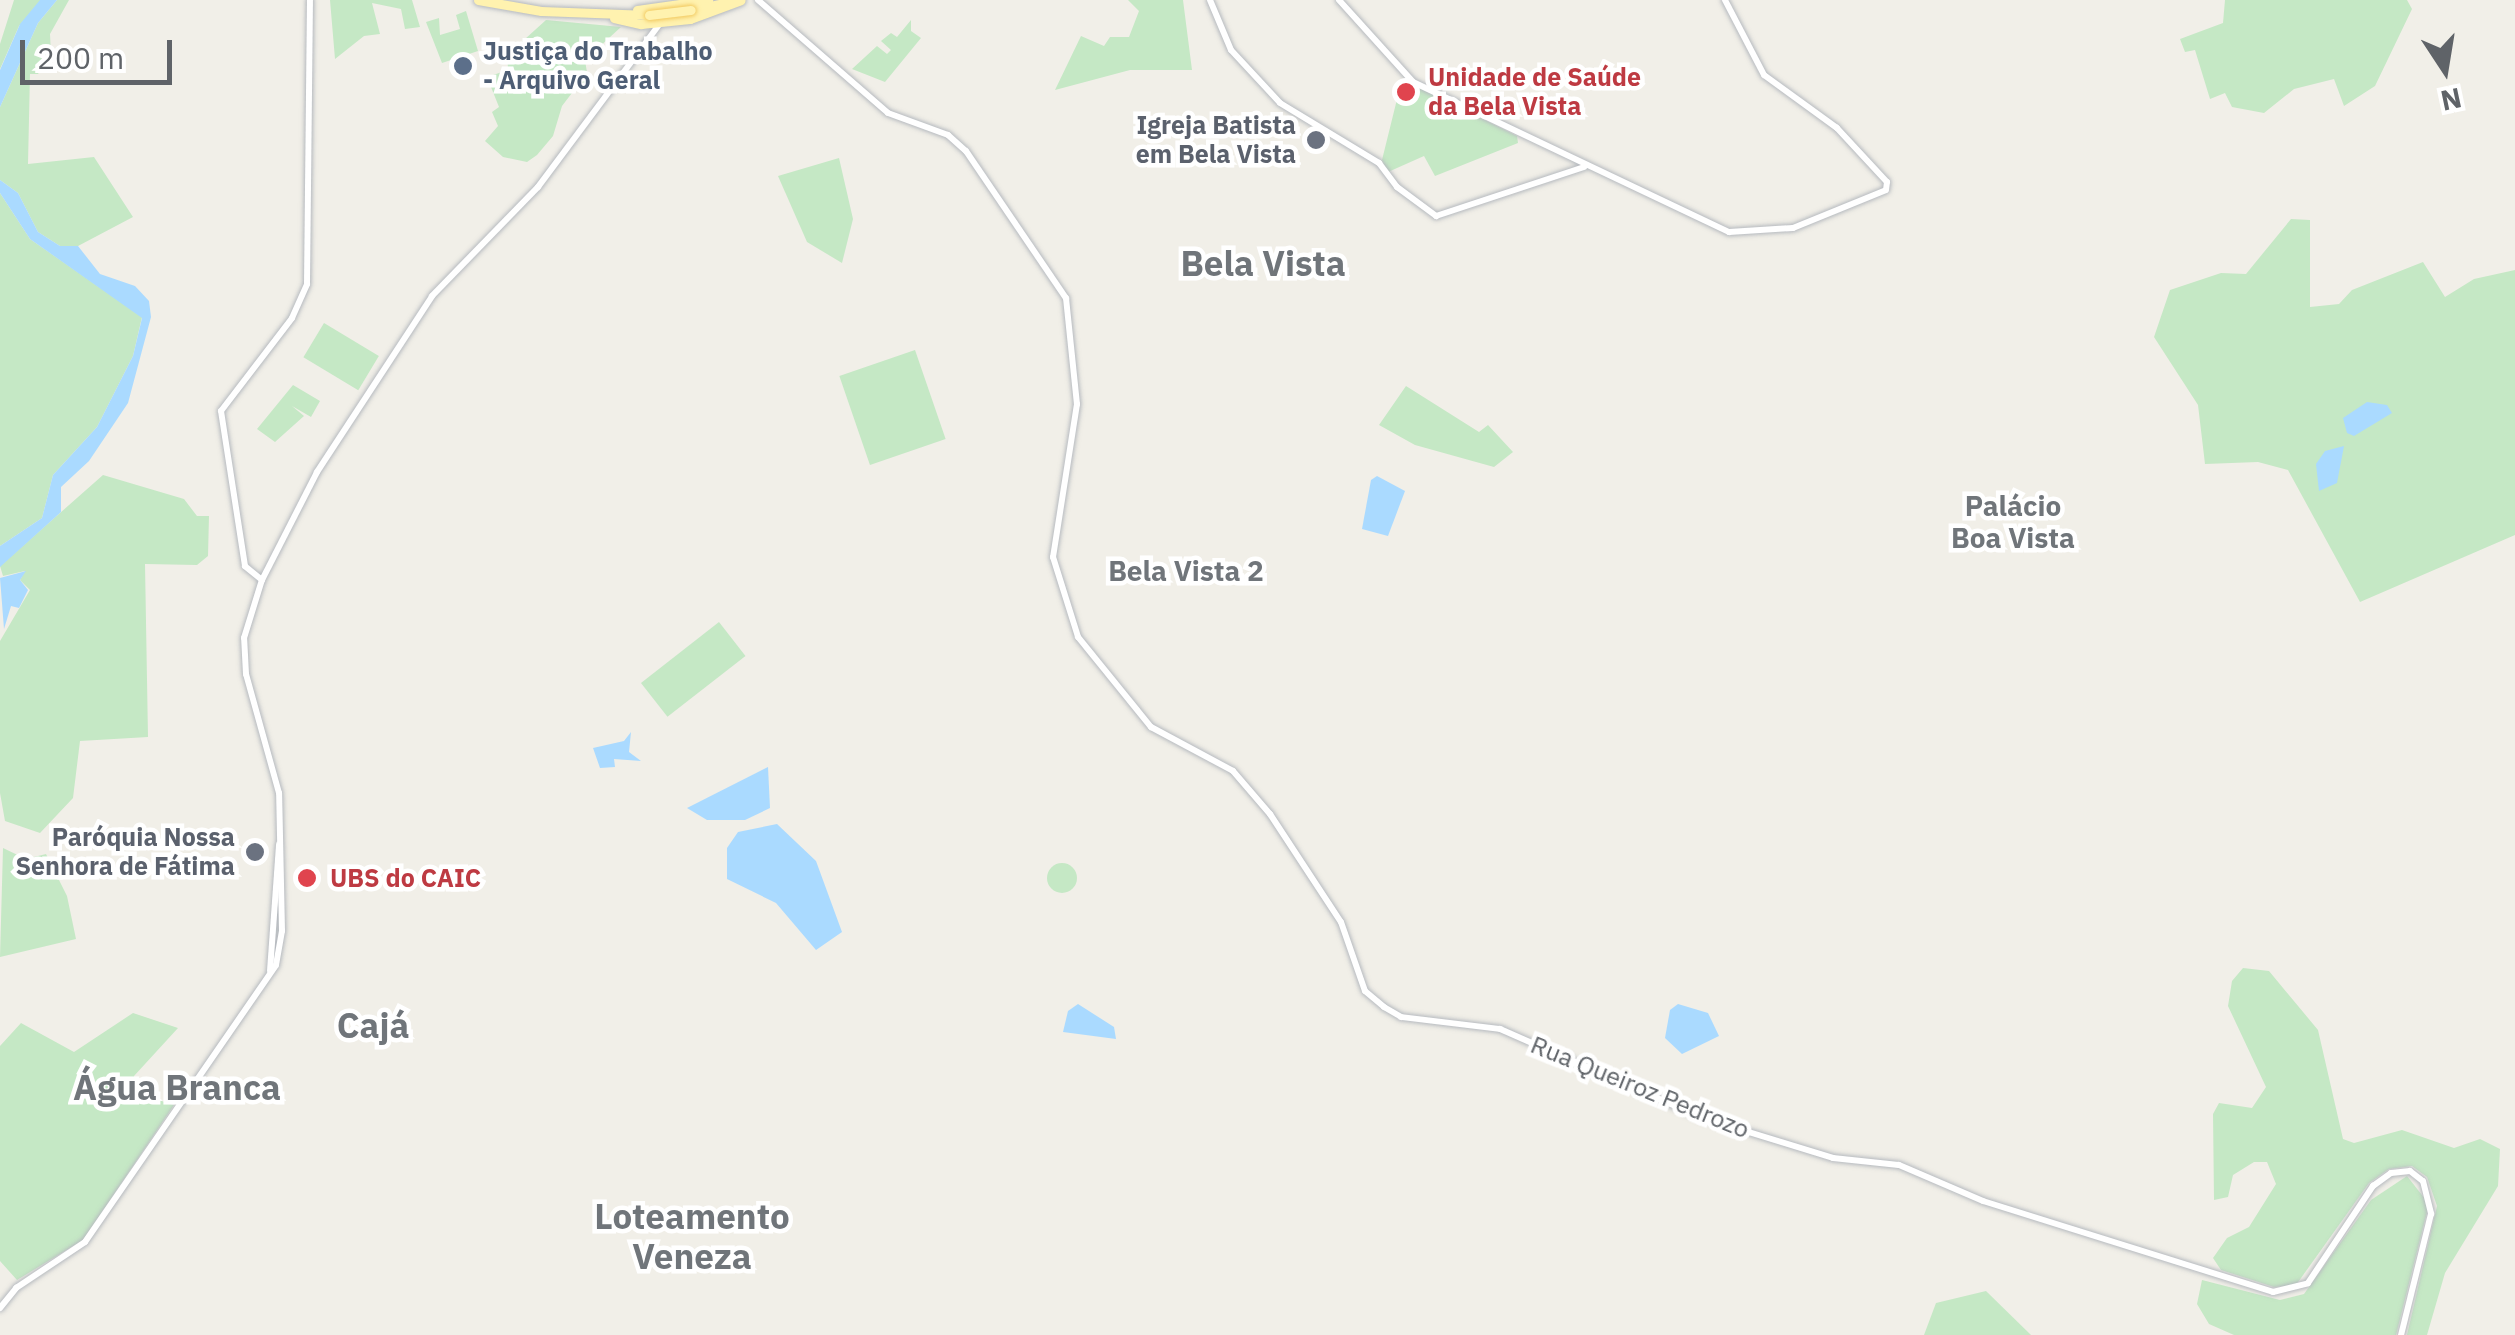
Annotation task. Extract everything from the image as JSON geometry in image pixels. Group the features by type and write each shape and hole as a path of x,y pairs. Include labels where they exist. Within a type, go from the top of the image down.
{"main road":[{"path":"478,0 604,16 650,15 738,0"},
{"path":"604,16 708,0"},
{"path":"604,16 631,24 661,22 704,16 738,0"}],"street":[{"path":"262,580 245,566 220,411 300,304 310,269 310,0"},
{"name":"Rua Queiroz Pedrozo","path":"758,0 888,113 947,135 966,151 1069,304 1077,404 1053,557 1068,614 1092,660 1152,728 1243,783 1340,922 1365,991 1393,1014 1500,1029 1703,1118 1833,1158 1899,1166 1983,1200 2273,1292 2308,1282 2373,1186 2391,1174 2410,1172 2423,1180 2431,1214 2402,1335"},
{"path":"1210,0 1237,58 1280,103 1379,162 1397,188 1440,218 1489,194 1586,166"},
{"path":"1339,0 1402,76 1740,236 1793,228 1886,190 1887,182 1837,128 1764,75 1725,0"},
{"path":"0,1308 16,1288 85,1242 273,969 282,931 279,793 246,674 246,624 262,580 366,389 468,254 559,161 674,3"}],"green space":[{"path":"14,0 41,0 19,26 0,69 0,44"},
{"path":"57,0 69,0 50,34 51,54 38,74 30,74 28,164 94,157 133,217 78,246 60,246 38,232 18,193 0,180 0,107 38,23"},
{"path":"330,0 412,0 420,27 405,29 401,9 372,3 380,34 364,36 335,59"},
{"path":"1128,0 1183,0 1192,70 1130,70 1055,90 1081,36 1104,46 1110,37 1129,37 1139,11"},
{"path":"2225,0 2407,0 2412,9 2375,86 2344,106 2334,79 2294,89 2264,113 2232,107 2225,93 2210,99 2195,50 2185,52 2180,39 2223,23"},
{"path":"466,11 478,51 442,63 426,22 439,18 440,35 460,29 456,15"},
{"path":"546,20 621,27 585,60 589,85 575,89 562,106 553,136 537,155 527,162 503,157 485,141 498,126 492,112 499,107 487,77 508,70 507,47 514,49"},
{"path":"911,20 911,31 921,38 885,82 852,69 877,46 887,54 891,50 881,41 891,33 897,37"},
{"path":"1402,79 1517,136 1518,143 1435,176 1424,156 1388,172 1382,160"},
{"path":"839,158 853,219 842,263 807,242 778,176"},
{"path":"0,193 30,239 142,317 133,356 97,427 53,475 42,518 0,546"},
{"path":"2291,219 2310,220 2310,307 2339,304 2352,290 2423,262 2445,297 2474,279 2515,270 2515,535 2360,602 2288,470 2258,462 2205,464 2198,405 2154,337 2170,290 2221,273 2246,274"},
{"path":"324,323 379,356 358,390 303,357"},
{"path":"915,350 946,439 870,465 839,376"},
{"path":"293,385 320,401 311,417 292,406 304,416 275,442 257,429"},
{"path":"1406,386 1479,432 1488,425 1513,452 1494,467 1415,445 1379,425"},
{"path":"103,475 184,499 197,516 209,516 208,556 197,565 145,564 148,737 80,741 73,798 40,833 5,821 0,793 0,641 30,590 20,580 25,571 3,576 0,566"},
{"path":"719,622 745,656 667,717 641,683"},
{"path":"3,848 26,859 46,854 67,896 76,939 0,957"},
{"path":"1062,863 1076,872 1077,878 1068,892 1062,893 1048,884 1047,878 1056,864"},
{"path":"2243,968 2269,971 2318,1030 2343,1139 2354,1143 2402,1130 2454,1148 2480,1139 2500,1149 2498,1186 2445,1273 2427,1335 2407,1335 2437,1206 2427,1177 2412,1166 2389,1169 2369,1183 2296,1285 2274,1287 2221,1270 2213,1258 2227,1238 2249,1227 2276,1184 2267,1162 2254,1162 2233,1175 2228,1197 2214,1200 2213,1114 2219,1103 2252,1108 2266,1087 2228,1006 2232,981"},
{"path":"133,1013 178,1028 134,1076 137,1093 174,1105 83,1240 17,1280 0,1261 0,1046 21,1023 74,1052"},
{"path":"2407,1176 2429,1204 2396,1335 2234,1335 2209,1324 2197,1304 2202,1280 2280,1300 2304,1294 2371,1200"},
{"path":"1986,1291 2031,1335 1924,1335 1936,1303"}],"water":[{"path":"40,0 57,0 38,23 0,107 0,70 20,24"},
{"path":"0,180 18,193 38,232 60,246 78,246 100,274 135,286 149,301 151,317 128,403 89,461 61,487 61,512 0,567 0,546 42,518 53,475 97,427 133,356 142,318 30,239 0,193"},
{"path":"2367,402 2387,405 2392,413 2354,436 2347,433 2343,418"},
{"path":"2344,446 2337,483 2319,491 2316,464 2325,451"},
{"path":"1377,476 1405,491 1388,536 1362,529 1371,480"},
{"path":"26,571 20,580 28,590 19,608 11,606 4,629 0,578"},
{"path":"631,732 629,752 641,761 614,759 615,767 600,768 593,748 624,741"},
{"path":"768,767 770,808 745,820 707,820 687,808"},
{"path":"777,824 816,861 842,932 816,950 776,903 727,879 727,848 738,832"},
{"path":"1078,1004 1114,1027 1116,1039 1063,1032 1068,1011"},
{"path":"1678,1004 1708,1013 1719,1036 1682,1054 1665,1038 1670,1010"}],"place":[{"name":"Justiça do Trabalho - Arquivo Geral","path":"463,66"},
{"name":"Unidade de Saúde da Bela Vista","path":"1406,92"},
{"name":"Igreja Batista em Bela Vista","path":"1316,140"},
{"name":"Paróquia Nossa Senhora de Fátima","path":"255,852"},
{"name":"UBS do CAIC","path":"307,878"}],"district":[{"name":"Bela Vista","path":"1263,263"},
{"name":"Palácio Boa Vista","path":"2013,522"},
{"name":"Bela Vista 2","path":"1186,571"},
{"name":"Cajá","path":"373,1025"},
{"name":"Água Branca","path":"177,1087"},
{"name":"Loteamento Veneza","path":"692,1236"}]}
